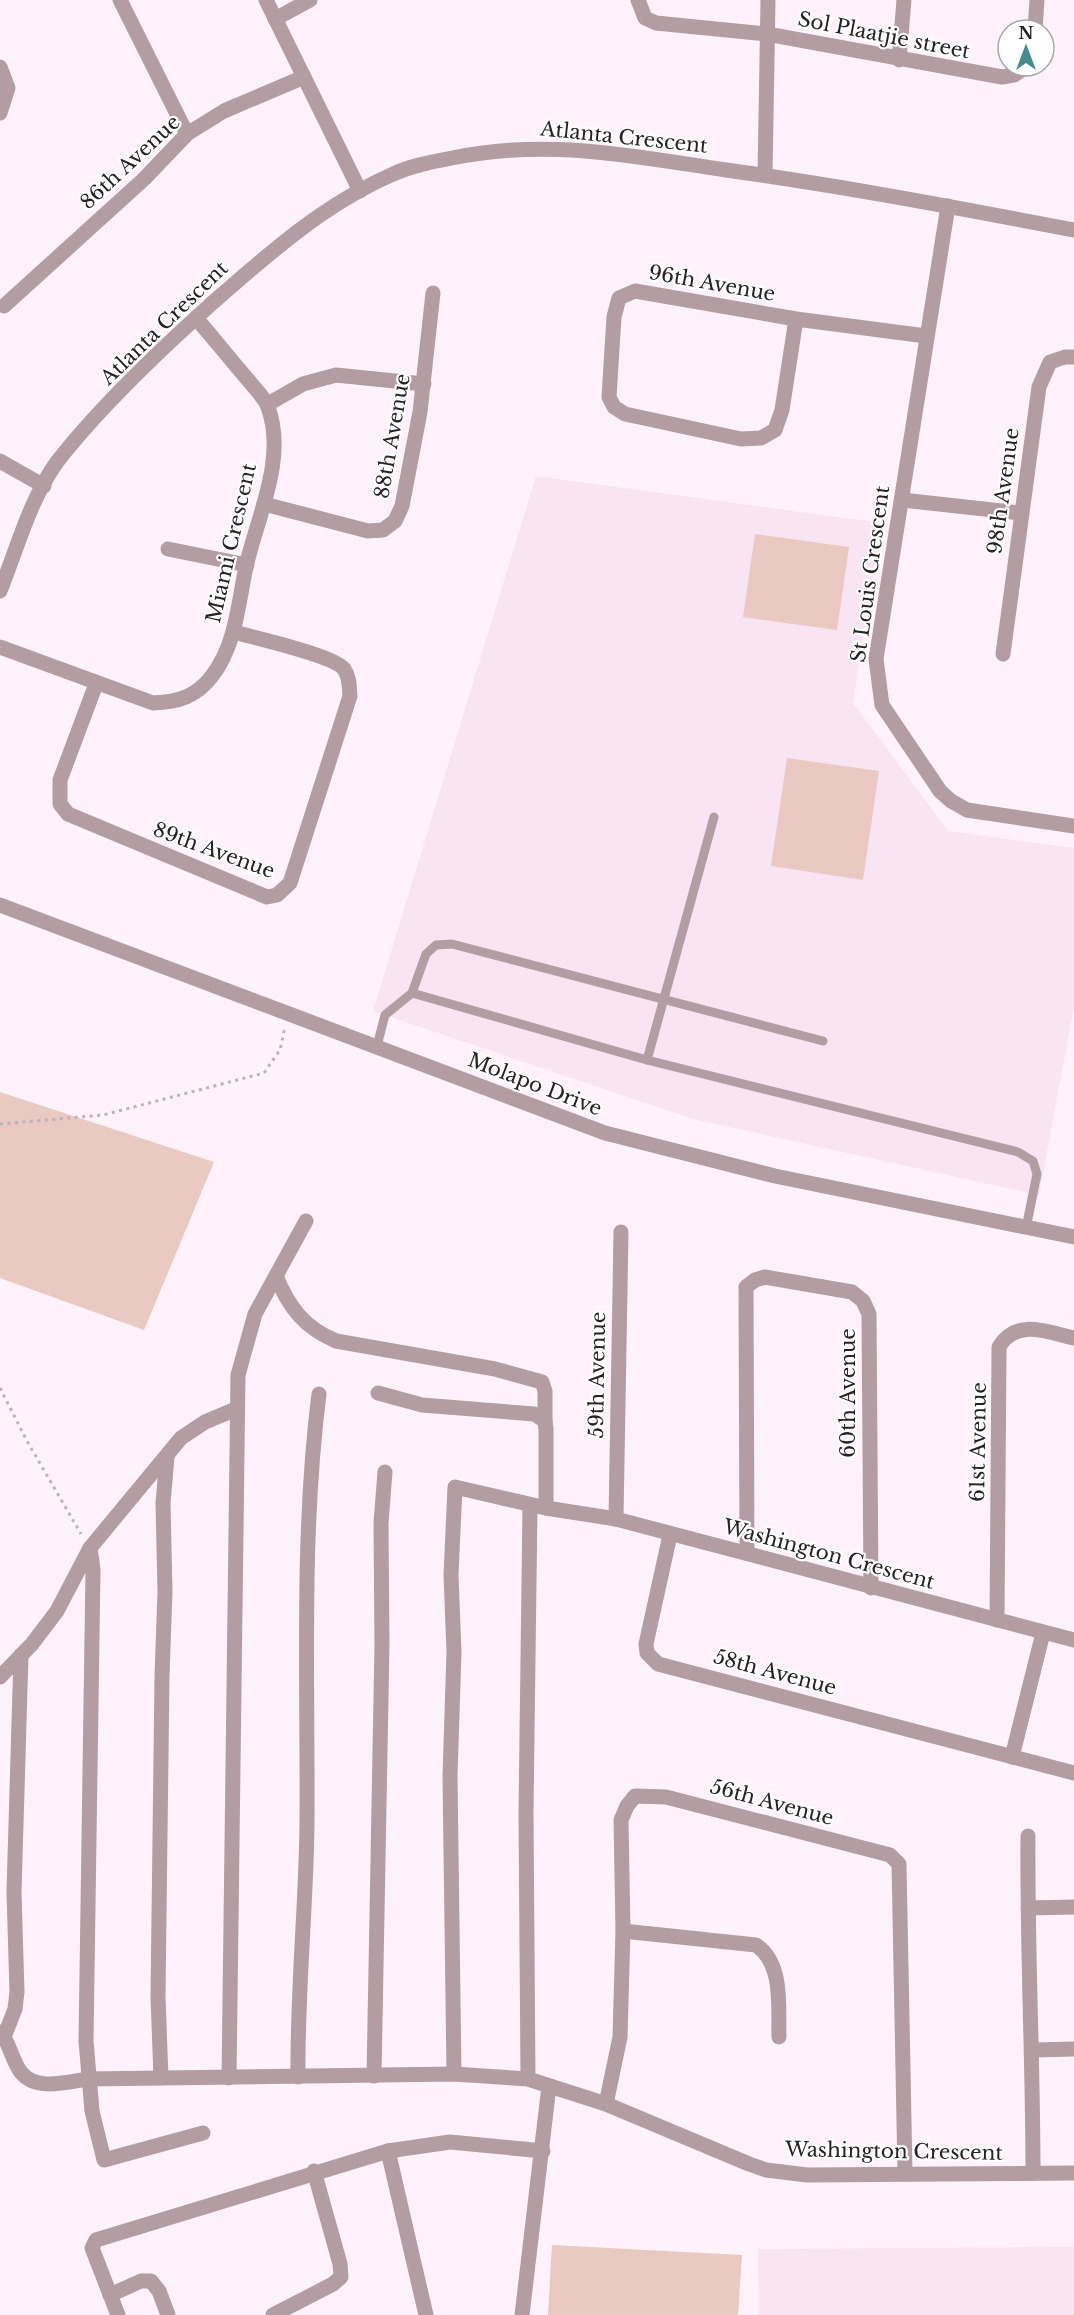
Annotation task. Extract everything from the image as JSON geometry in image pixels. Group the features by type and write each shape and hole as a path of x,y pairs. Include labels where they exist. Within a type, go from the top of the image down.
{"street":[{"path":"120,0 187,134"},
{"path":"266,0 360,190"},
{"path":"275,19 310,0"},
{"name":"Sol Plaatjie street","path":"638,0 645,18 656,23 767,34 996,76"},
{"path":"765,175 768,0"},
{"path":"899,60 904,0"},
{"path":"1036,18 1037,0"},
{"path":"0,67 8,88 0,112"},
{"name":"86th Avenue","path":"4,306 144,179 187,134 224,111 304,77"},
{"name":"Atlanta Crescent","path":"0,591 30,512 57,463 104,409 196,318 291,234 360,190 392,174 424,164 523,148 575,149 765,175 1074,230"},
{"name":"St Louis Crescent","path":"948,206 876,659 882,705 940,791 951,801 967,810 1074,826"},
{"name":"96th Avenue","path":"796,319 782,410 776,429 761,438 741,439 625,414 614,407 609,397 614,317 619,298 635,291 796,319 926,336"},
{"name":"88th Avenue","path":"264,504 368,531 383,530 396,521 402,506 424,384 433,293"},
{"name":"Miami Crescent","path":"0,647 153,704 174,702 195,694 213,675 234,632 246,565 264,504 274,449 274,430 268,404 196,318"},
{"name":"98th Avenue","path":"1003,654 1020,513 1039,387 1050,362 1065,357 1074,357"},
{"path":"268,404 303,384 336,375 424,384"},
{"path":"0,461 44,486"},
{"path":"902,500 1020,513"},
{"path":"168,549 246,565"},
{"name":"89th Avenue","path":"96,684 60,780 60,804 68,814 267,897 277,895 290,883 350,696 349,680 343,668 328,659 234,632"},
{"name":"Molapo Drive","path":"0,905 605,1133 775,1176 1074,1237"},
{"path":"229,2078 238,1375 244,1346 255,1314 306,1221"},
{"name":"59th Avenue","path":"615,1519 621,1232"},
{"path":"276,1276 292,1309 302,1320 317,1333 336,1341 495,1369 542,1382 545,1391 546,1508"},
{"name":"60th Avenue","path":"747,1553 746,1287 755,1280 765,1277 852,1292 863,1301 869,1314 871,1588"},
{"name":"61st Avenue","path":"997,1620 999,1347 1005,1338 1017,1330 1032,1329 1074,1338"},
{"path":"298,2077 297,2017 307,1825 308,1574 312,1449 319,1394"},
{"path":"378,1394 422,1405 534,1414 545,1421"},
{"path":"0,1677 57,1611 90,1548 166,1457 190,1431 236,1409"},
{"path":"161,2078 158,1997 165,1591 163,1503 166,1457"},
{"path":"374,2076 382,1644 381,1523 385,1472"},
{"name":"Washington Crescent","path":"454,2074 450,1776 454,1652 451,1575 455,1487 572,1514 615,1519 1074,1640"},
{"path":"528,2079 526,1813 530,1505"},
{"name":"58th Avenue","path":"670,1535 646,1644 647,1653 658,1664 1074,1773"},
{"path":"90,1548 93,1569 86,2042 92,2111 104,2160 203,2133"},
{"path":"1012,1756 1043,1633"},
{"path":"2,2035 15,2008 16,1992 14,1892 21,1655"},
{"name":"56th Avenue","path":"606,2104 621,2037 623,1931 621,1820 627,1806 635,1796 666,1797 890,1855 899,1864 905,2173"},
{"path":"1028,1836 1028,1908 1034,2050 1032,2173"},
{"path":"1028,1908 1074,1907"},
{"path":"623,1931 756,1946 765,1952 772,1962 777,1982 779,2037"},
{"name":"Washington Crescent","path":"2,2035 20,2071 29,2079 55,2084 88,2079 454,2074 528,2079 606,2104 765,2170 807,2175 1074,2173"},
{"path":"1034,2050 1074,2049"},
{"path":"522,2315 549,2086"},
{"path":"118,2315 92,2248 96,2240 314,2171 388,2151 450,2142 543,2151"},
{"path":"388,2151 426,2315"},
{"path":"273,2315 333,2284 341,2277 340,2264 314,2171"},
{"path":"110,2295 141,2281 151,2281 159,2291 168,2315"}],"lane":[{"path":"647,1060 714,817"},
{"path":"377,1046 385,1015 412,993 426,954 436,945 452,944 823,1041"},
{"path":"412,993 647,1060 1018,1152 1033,1161 1038,1174 1026,1228"}],"path":[{"path":"0,1124 103,1115 264,1073 280,1050 289,1014"},
{"path":"0,1388 27,1442 90,1548"}],"shaded area":[{"path":"536,476 881,523 853,703 948,831 1074,848 1074,1006 1039,1195 693,1119 373,1011"},
{"path":"755,534 849,547 837,630 743,617"},
{"path":"787,758 879,771 863,880 771,866"},
{"path":"0,1092 214,1162 144,1330 0,1278"},
{"path":"552,2245 742,2255 738,2315 548,2315"},
{"path":"1074,2247 1074,2315 759,2315 758,2249"}]}
